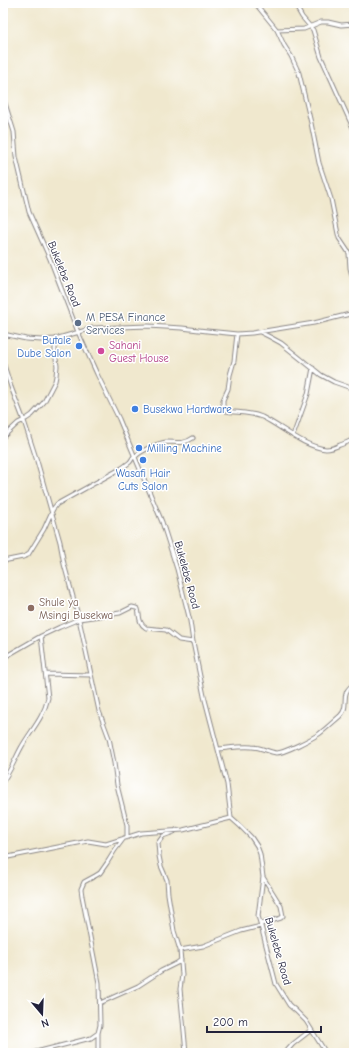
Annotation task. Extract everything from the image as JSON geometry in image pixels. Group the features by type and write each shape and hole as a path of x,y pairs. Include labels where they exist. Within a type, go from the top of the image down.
{"street":[{"path":"255,3 277,30 299,73 319,163 331,199 339,238 349,253 350,268 354,283"},
{"path":"296,4 302,17 315,34 321,57 354,130"},
{"path":"277,30 304,29 325,22 341,25 354,24"},
{"name":"Bukelebe Road","path":"3,97 14,132 16,157 28,212 50,260 78,332 119,419 135,457 162,522 177,570 190,621 204,696 227,784 231,818 251,837 261,858 263,877 258,916 276,984 289,1006 306,1021 326,1053"},
{"path":"3,334 33,340 55,339 86,329 98,327 148,326 237,334 260,332 314,323 354,313"},
{"path":"260,332 281,343 327,378 354,389"},
{"path":"237,334 230,383 223,400 222,408 226,411 252,414 261,417 313,446 327,449 351,441 354,438"},
{"path":"3,437 18,423 32,415 42,405 55,381 57,370 55,339"},
{"path":"3,364 24,420 62,547 64,564 99,711 108,738 117,785 127,825 126,838 115,850 108,863 100,873 84,882 81,889 86,922 99,983 100,1025 98,1033 98,1053"},
{"path":"293,436 308,394 313,368"},
{"path":"354,415 354,423"},
{"path":"3,561 28,556 57,504 122,468 139,453 164,442 183,443 193,438"},
{"path":"3,658 14,650 60,626 78,619 120,613 128,608 134,607 138,609 139,619 146,628 166,630 179,640 193,642"},
{"path":"3,781 12,768 31,732 38,723 48,698 41,636"},
{"path":"46,674 91,675"},
{"path":"218,749 252,747 261,748 275,753 294,747 318,735 341,715 345,708 345,694 354,684"},
{"path":"3,858 88,841 106,844 141,833 183,830 231,818"},
{"path":"176,830 163,836 158,843 159,856 167,880 174,931 180,950 182,976 180,989 186,1053"},
{"path":"180,950 203,946 241,931 281,918 283,916 281,906 263,877"},
{"path":"100,1003 138,986 181,960"},
{"path":"285,1053 297,1041 312,1030"},
{"path":"32,1053 91,1038 98,1033"}],"place":[{"name":"M PESA Finance Services","path":"78,323"},
{"name":"Butale Dube Salon","path":"79,346"},
{"name":"Sahani Guest House","path":"101,351"},
{"name":"Busekwa Hardware","path":"135,409"},
{"name":"Milling Machine","path":"139,448"},
{"name":"Wasafi Hair Cuts Salon","path":"143,460"},
{"name":"Shule ya Msingi Busekwa","path":"31,608"}]}
